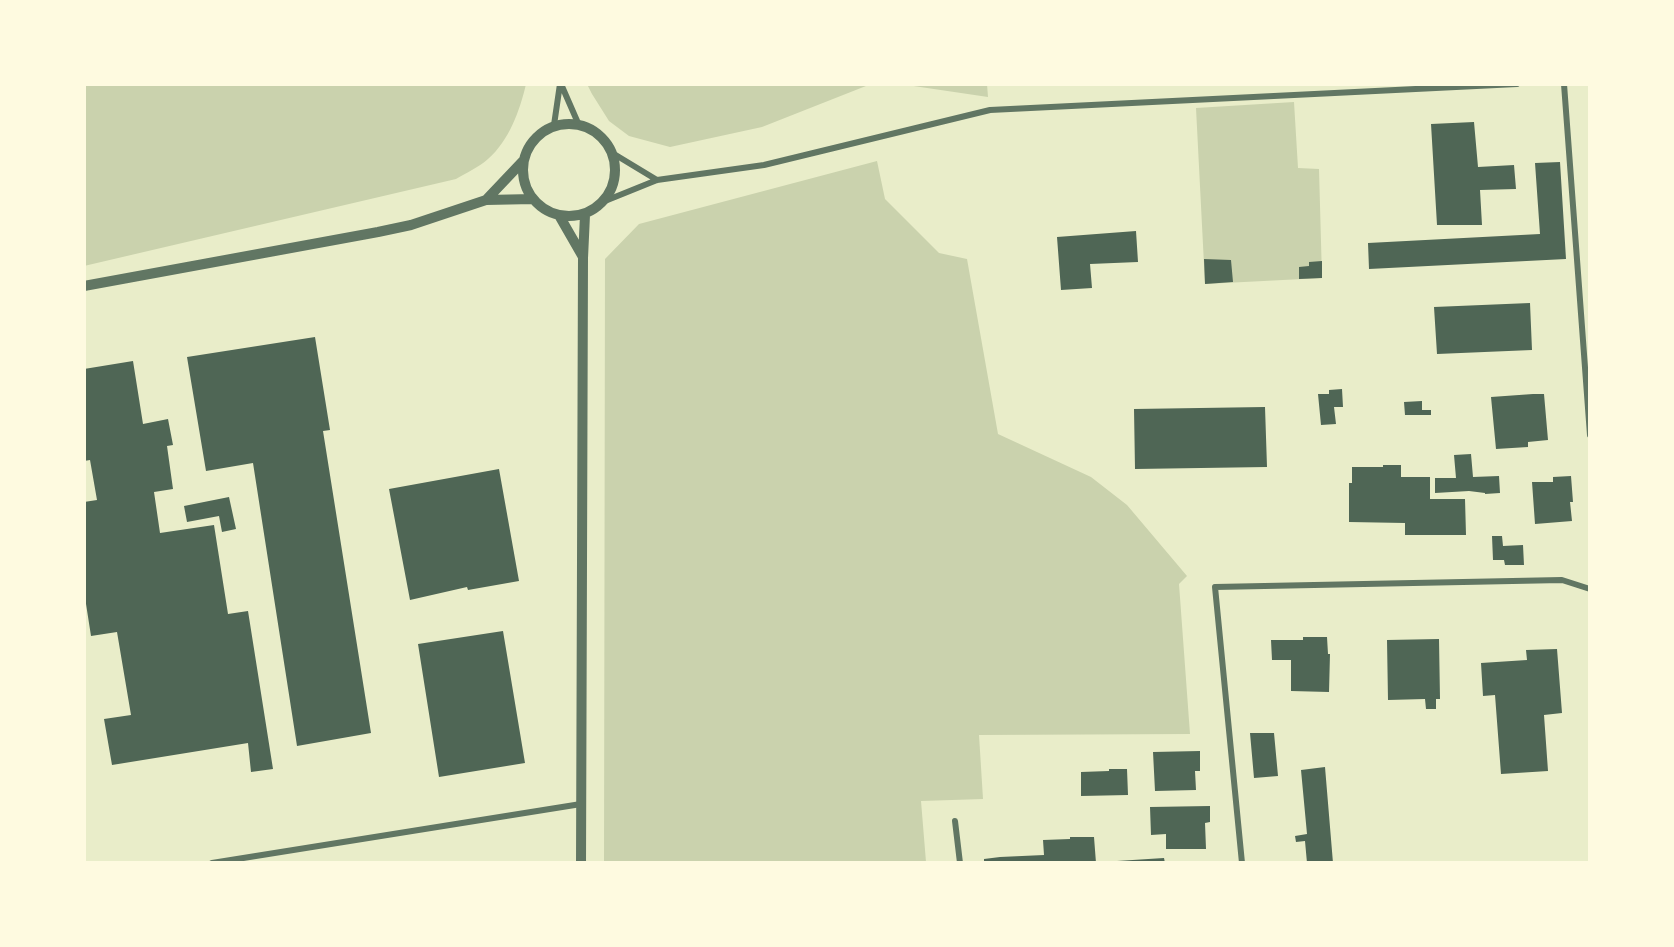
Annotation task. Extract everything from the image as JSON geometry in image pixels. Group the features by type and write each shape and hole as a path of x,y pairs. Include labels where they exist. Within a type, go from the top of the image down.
{"street":[{"path":"560,84 578,123"},
{"path":"554,125 560,84"},
{"path":"523,161 524,186 538,206 560,217 585,215 605,201 657,180 764,165 990,110 1517,84"},
{"path":"1564,84 1590,435"},
{"path":"486,200 523,161 534,139 554,125 578,123 601,134 614,154 657,180"},
{"path":"605,201 616,179 614,154"},
{"path":"84,286 411,225 486,200 534,199"},
{"path":"581,863 585,215"},
{"path":"560,217 583,258"},
{"path":"1242,863 1215,586 1562,580 1590,589"},
{"path":"212,863 581,804"},
{"path":"955,821 960,863"}],"green space":[{"path":"84,84 526,84 517,114 502,143 484,162 456,179 84,266"},
{"path":"587,84 871,84 762,127 670,147 629,136 609,121"},
{"path":"900,84 987,84 988,97"},
{"path":"1294,102 1298,168 1319,169 1322,278 1205,284 1196,108"},
{"path":"877,161 885,199 939,253 967,259 998,434 1091,477 1127,505 1187,576 1179,584 1190,734 979,735 983,799 921,801 926,862 604,863 605,259 639,224"}],"building":[{"path":"1474,122 1478,167 1514,165 1516,189 1480,190 1482,225 1437,225 1431,124"},
{"path":"1560,162 1566,259 1369,269 1368,243 1540,234 1535,163"},
{"path":"1136,231 1138,262 1090,264 1092,288 1061,290 1057,237"},
{"path":"1204,259 1231,260 1233,282 1205,284"},
{"path":"1322,261 1322,278 1299,279 1299,267 1309,266 1309,262"},
{"path":"1530,303 1532,350 1437,354 1434,307"},
{"path":"315,337 330,430 323,431 371,733 297,746 253,463 206,471 187,357"},
{"path":"133,361 143,424 168,419 173,445 167,446 173,489 154,492 160,533 214,525 228,614 248,611 273,769 251,772 248,743 112,765 104,719 131,715 117,632 91,636 84,591 84,502 97,500 90,460 84,461 84,369"},
{"path":"1342,389 1343,407 1334,407 1336,424 1321,425 1318,394 1329,394 1329,390"},
{"path":"1544,394 1548,440 1528,442 1528,447 1496,449 1491,397"},
{"path":"1422,401 1422,410 1431,410 1431,415 1405,415 1404,402"},
{"path":"1265,407 1267,467 1135,469 1134,409"},
{"path":"1471,454 1473,477 1499,476 1500,493 1485,494 1469,491 1435,493 1435,478 1456,478 1454,455"},
{"path":"1383,465 1401,465 1401,477 1430,477 1430,499 1465,499 1466,535 1405,535 1405,523 1349,522 1349,483 1352,483 1352,467 1383,467"},
{"path":"499,469 519,581 468,590 467,587 410,600 389,489"},
{"path":"1571,476 1572,521 1535,524 1532,482 1553,482 1553,477"},
{"path":"229,497 236,529 222,532 219,516 187,522 184,506"},
{"path":"1492,536 1502,536 1503,546 1523,545 1524,565 1505,565 1504,560 1493,560"},
{"path":"503,631 525,763 439,777 418,644"},
{"path":"1303,637 1327,637 1328,654 1330,654 1329,692 1291,691 1291,660 1272,660 1271,640 1303,640"},
{"path":"1439,639 1440,699 1436,699 1436,709 1426,709 1425,699 1388,700 1387,640"},
{"path":"1557,649 1562,713 1544,715 1548,771 1501,774 1495,695 1483,696 1481,663 1527,660 1526,650"},
{"path":"1250,733 1274,733 1278,776 1254,778"},
{"path":"1200,751 1200,771 1195,771 1196,790 1155,791 1153,752"},
{"path":"1325,767 1333,863 1307,863 1305,841 1296,842 1295,836 1307,834 1301,770"},
{"path":"1109,769 1127,769 1128,795 1081,796 1081,772 1109,771"},
{"path":"1210,806 1210,822 1205,823 1206,849 1166,849 1166,834 1151,835 1150,807"},
{"path":"1070,837 1094,837 1096,863 984,863 984,859 1044,855 1043,840 1070,839"},
{"path":"1164,858 1165,863 1117,863 1117,861"}]}
